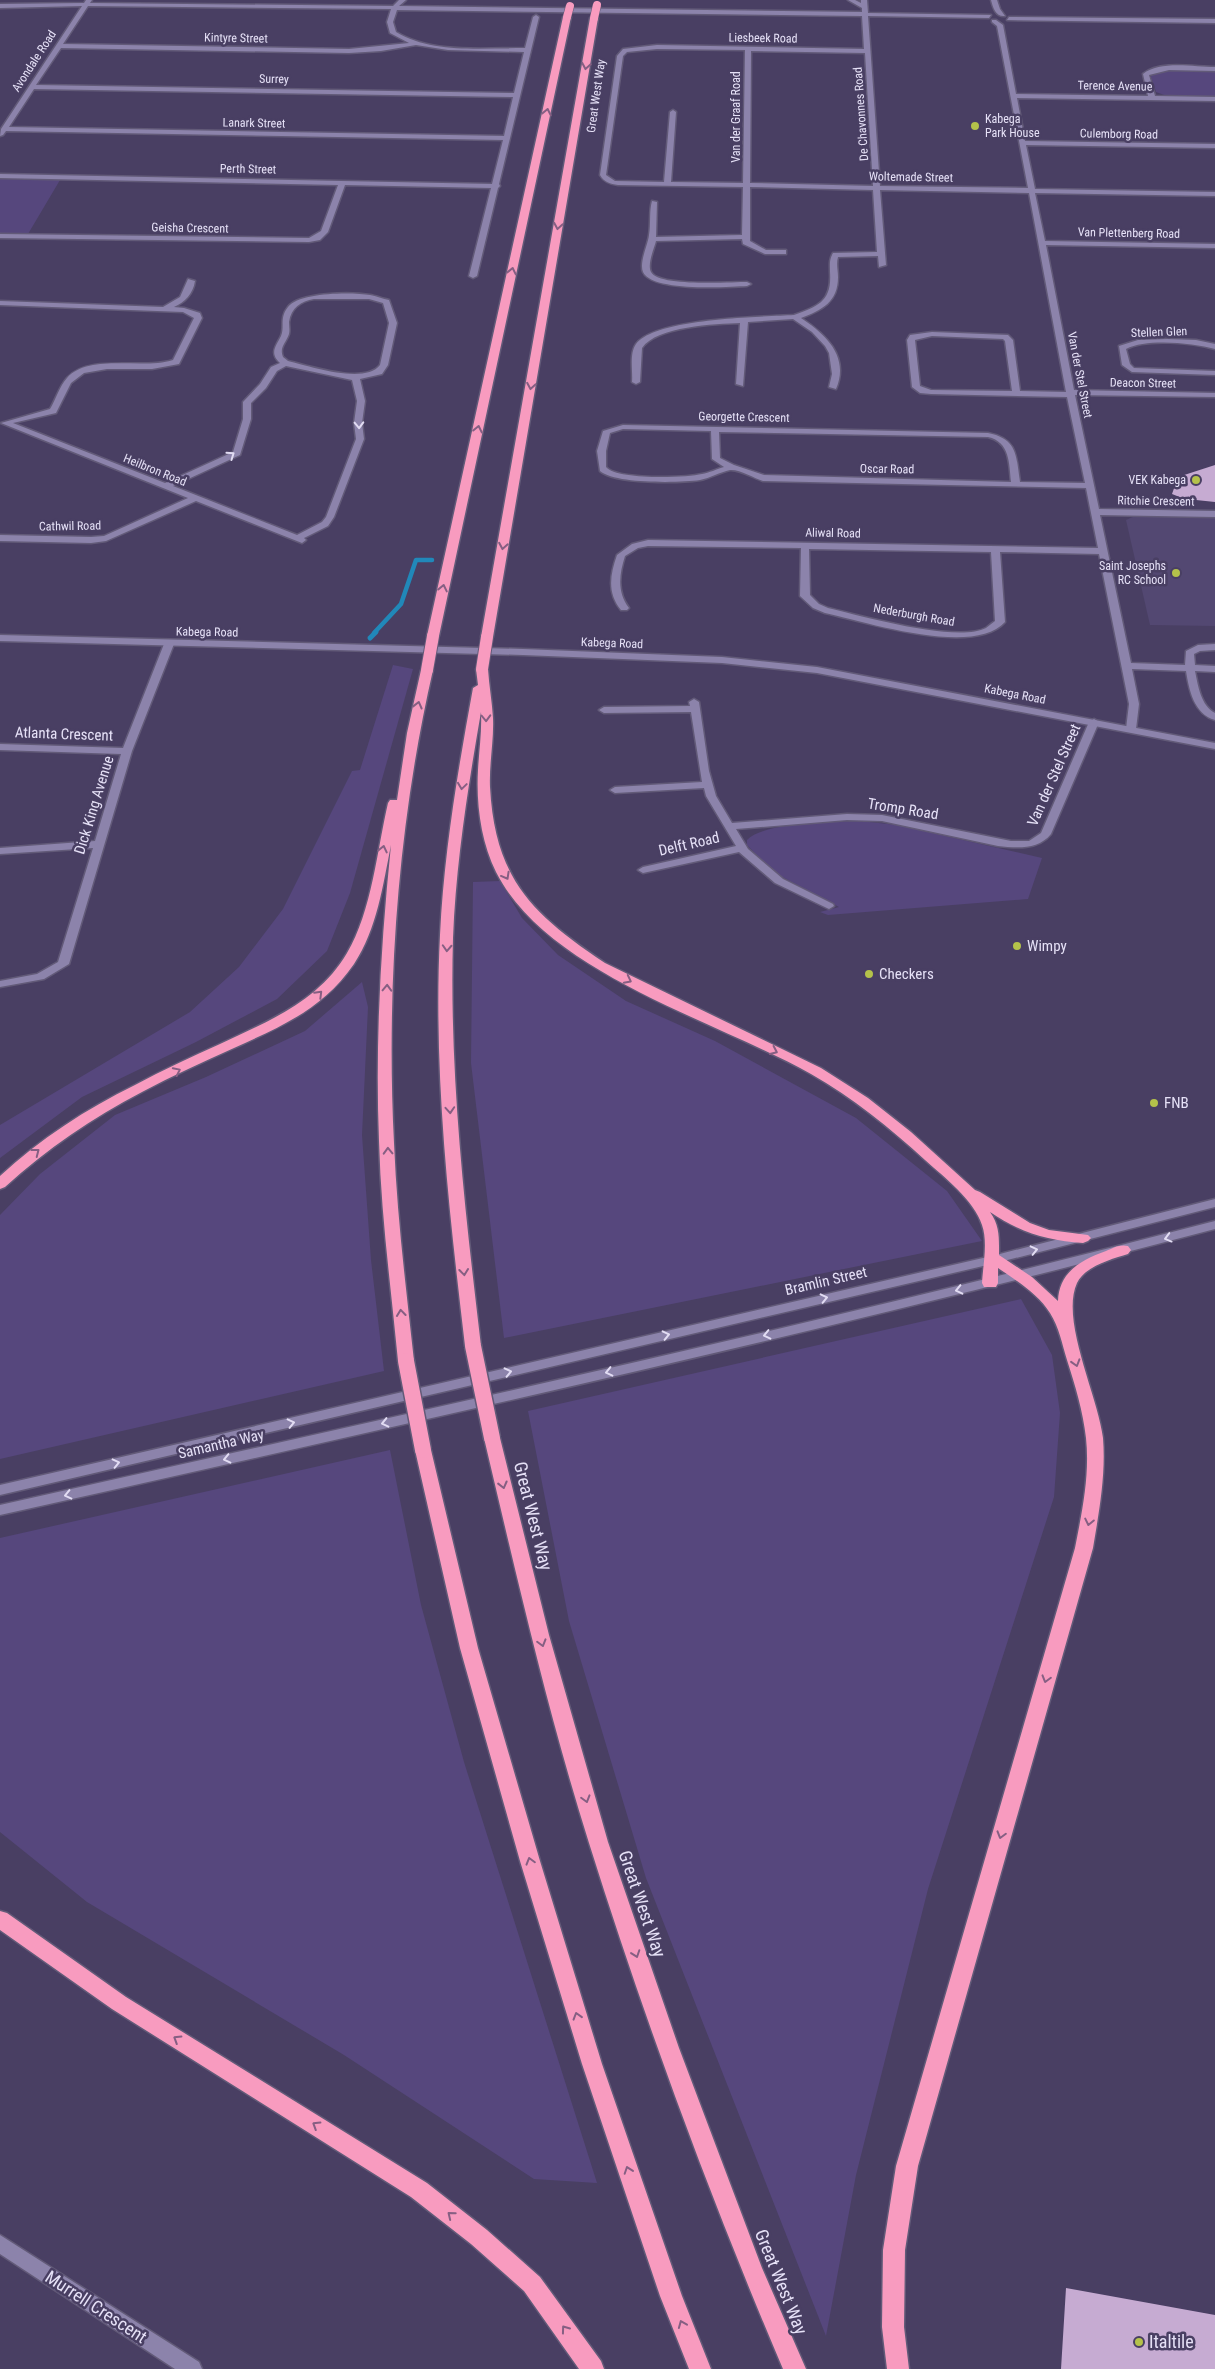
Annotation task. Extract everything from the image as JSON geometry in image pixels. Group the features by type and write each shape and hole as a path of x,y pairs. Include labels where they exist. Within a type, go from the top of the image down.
{"highway":[{"path":"0,1184 14,1170 55,1137 150,1084 291,1016 310,1003 330,984 346,965 359,941 368,913 427,670 570,3"},
{"path":"597,3 482,669 487,719 484,785 490,832 497,859 511,885 537,916 570,946 600,966 816,1071 863,1101 906,1135 966,1189 1020,1226 1046,1235 1083,1238"},
{"name":"Great West Way","path":"482,669 466,758 452,860 446,971 448,1075 456,1206 473,1346 492,1438 540,1635 598,1842 672,2057 751,2268 794,2369"},
{"path":"412,728 395,858 387,972 384,1076 390,1213 406,1361 423,1450 469,1648 530,1861 592,2064 671,2296 700,2369"},
{"path":"966,1189 989,1222 992,1234 993,1259 990,1283"},
{"path":"1066,1332 1066,1295 1068,1284 1078,1271 1091,1262 1123,1250"},
{"path":"898,2369 893,2327 894,2250 907,2166 1081,1558 1091,1514 1095,1450 1089,1412 1066,1332 1056,1309 1034,1286 993,1259"},
{"path":"0,1919 119,2003 419,2190 479,2237 532,2284 593,2369"}],"street":[{"path":"393,9 403,0"},
{"path":"851,0 864,7"},
{"name":"De Chavonnes Road","path":"864,0 882,265"},
{"name":"Van der Stel Street","path":"994,0 1015,96 1022,143 1070,394 1128,666 1134,704 1131,729"},
{"path":"0,6 87,2 393,9 1215,21"},
{"name":"Avondale Road","path":"2,132 30,86 87,2"},
{"name":"Kintyre Street","path":"393,9 389,28 391,33 414,44"},
{"path":"473,276 496,186 505,138 536,17"},
{"name":"Kintyre Street","path":"57,46 348,51 381,50 414,44 449,48 528,50"},
{"name":"Liesbeek Road","path":"657,47 868,51"},
{"name":"Great West Way","path":"607,180 603,174 620,56 622,52 630,48 657,47"},
{"name":"Van der Graaf Road","path":"746,237 748,49"},
{"path":"1152,98 1146,74 1148,71 1163,69 1215,69"},
{"name":"Surrey","path":"30,86 517,95"},
{"name":"Terence Avenue","path":"1015,96 1215,99"},
{"path":"667,184 672,112"},
{"name":"Lanark Street","path":"2,132 505,138"},
{"name":"Culemborg Road","path":"1022,143 1215,146"},
{"name":"Perth Street","path":"0,176 496,186"},
{"name":"Woltemade Street","path":"607,180 624,183 667,184 1215,194"},
{"name":"Geisha Crescent","path":"0,236 309,240 318,238 324,232 343,182"},
{"path":"654,202 652,239 647,266 647,273 651,278 679,284 747,284"},
{"path":"652,239 746,237 746,242 760,251 784,252"},
{"name":"Van Plettenberg Road","path":"1042,243 1215,246"},
{"path":"636,382 638,351 641,344 653,336 692,325 795,317 828,303 834,292 833,260 836,255 881,254"},
{"path":"164,309 177,303 186,295 191,281"},
{"path":"314,297 378,297 386,302 393,323 384,365 379,372 356,378 285,363 277,355 277,348 286,332 285,323 290,309 297,301 314,297"},
{"path":"0,302 32,306 184,310 198,315 176,362 163,366 112,366 82,372 70,379 53,411 2,422"},
{"path":"795,317 811,328 832,347 836,363 834,387"},
{"path":"740,384 744,321"},
{"name":"Deacon Street","path":"1016,394 1009,340 1005,337 932,334 913,337 910,340 916,387 919,390 931,392 1016,394 1215,395"},
{"name":"Stellen Glen","path":"1215,347 1194,343 1141,342 1128,343 1122,348 1126,365 1132,370 1215,373"},
{"path":"164,487 236,453 247,419 247,402 263,386 274,368 285,363"},
{"name":"Heilbron Road","path":"2,422 193,499 300,539 325,524 330,517 358,445 361,400 356,378"},
{"name":"Georgette Crescent","path":"731,467 692,478 618,476 604,472 601,466 607,431 630,427 996,436 1002,438 1009,446 1016,484"},
{"name":"Oscar Road","path":"716,429 714,445 716,459 749,474 777,479 1090,486"},
{"name":"Cathwil Road","path":"0,538 91,540 106,538 193,499"},
{"name":"Ritchie Crescent","path":"1096,512 1215,514"},
{"name":"Aliwal Road","path":"624,608 618,602 614,590 621,555 635,546 648,543 684,542 1104,551"},
{"name":"Nederburgh Road","path":"806,545 805,596 816,606 825,610 944,635 968,636 987,632 996,627 1000,622 994,550"},
{"name":"Kabega Road","path":"0,638 523,652 722,660 817,670 1215,746"},
{"name":"Dick King Avenue","path":"0,984 24,982 51,973 63,964 68,953 98,844 127,750 169,644"},
{"path":"1215,647 1191,650 1190,668 1202,711 1215,717"},
{"path":"1128,666 1215,669"},
{"name":"Delft Road","path":"604,710 694,706 710,796 742,848 759,866 779,881 829,906"},
{"name":"Van der Stel Street","path":"1042,840 1094,722"},
{"name":"Atlanta Crescent","path":"0,747 127,750"},
{"path":"615,790 708,786"},
{"name":"Tromp Road","path":"728,826 847,817 882,818 998,843 1024,845 1042,840"},
{"path":"0,851 98,844"},
{"name":"Delft Road","path":"643,870 742,848"},
{"name":"Bramlin Street","path":"444,1388 1083,1238 1215,1203"},
{"path":"990,1283 1215,1225"},
{"name":"Samantha Way","path":"0,1510 450,1409 990,1283"},
{"name":"Samantha Way","path":"0,1490 444,1388"},
{"name":"Murrell Crescent","path":"0,2244 192,2369"}],"shaded area":[{"path":"1164,70 1215,71 1215,98 1167,96 1156,92 1150,74"},
{"path":"0,179 60,180 28,234 0,234"},
{"name":"Saint Josephs RC School","path":"1137,515 1215,516 1215,626 1150,625 1126,520"},
{"path":"393,665 413,669 350,893 327,951 277,999 196,1042 82,1097 0,1158 0,1125 190,1012 239,967 283,909 352,771 360,770"},
{"path":"860,821 897,825 1042,858 1028,899 828,915 820,912 839,907 773,872 747,845 747,840 756,834 784,826"},
{"path":"500,881 522,918 558,955 626,1001 715,1041 856,1118 947,1191 982,1241 504,1338 471,1063 473,882"},
{"path":"362,982 368,1007 362,1135 371,1260 384,1371 0,1459 0,1215 40,1174 115,1115 206,1077 305,1031"},
{"path":"1021,1299 1052,1355 1060,1413 1054,1497 928,1889 856,2175 826,2336 646,1878 569,1621 528,1411"},
{"path":"390,1450 421,1605 464,1762 597,2183 534,2179 344,2055 87,1902 0,1832 0,1538"}],"building":[{"name":"VEK Kabega","path":"1215,465 1215,502 1196,500 1192,502 1172,494 1178,477"},
{"name":"Italtile","path":"1066,2288 1215,2315 1215,2369 1061,2369"}],"waterway":[{"path":"374,633 401,604 416,560 432,560"},
{"path":"370,638 376,632"}],"place":[{"name":"Kabega Park House","path":"975,126"},
{"name":"VEK Kabega","path":"1196,480"},
{"name":"Saint Josephs RC School","path":"1176,573"},
{"name":"Wimpy","path":"1017,946"},
{"name":"Checkers","path":"869,974"},
{"name":"FNB","path":"1154,1103"},
{"name":"Italtile","path":"1139,2342"}]}
